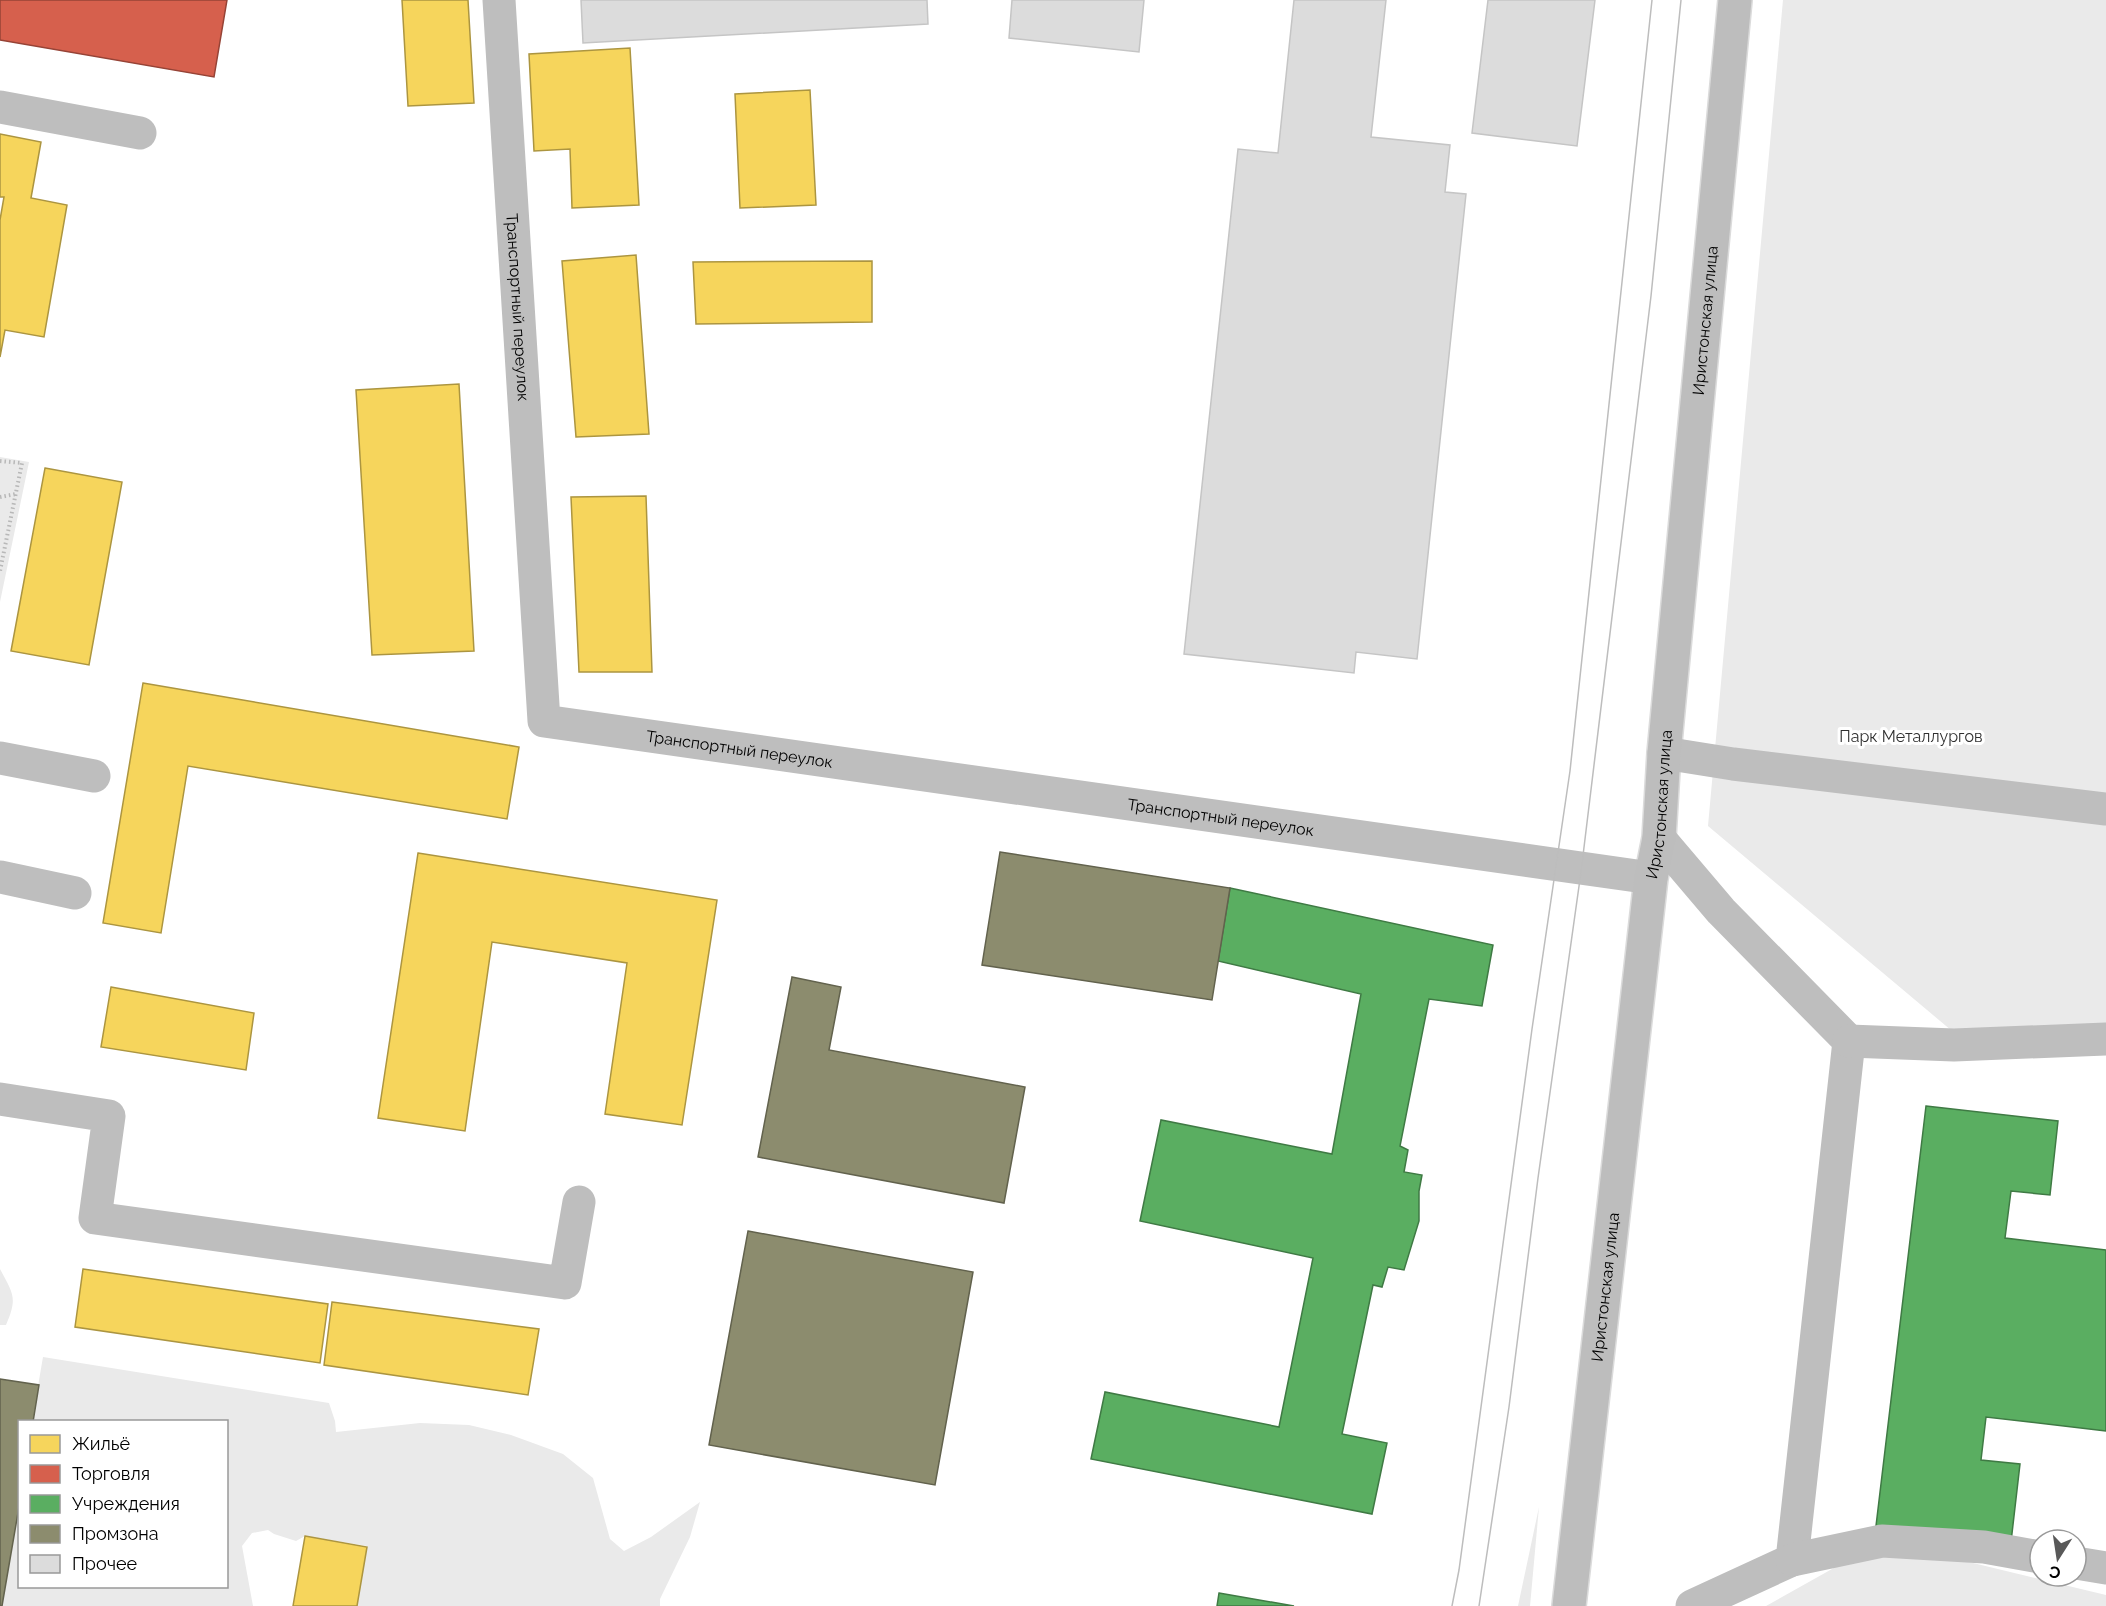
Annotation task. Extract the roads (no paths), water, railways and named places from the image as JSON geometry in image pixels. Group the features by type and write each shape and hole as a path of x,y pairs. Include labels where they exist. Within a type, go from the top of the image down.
{"main road":[{"name":"Иристонская улица","path":"1569,1606 1650,878 1659,838 1664,753 1735,0"}],"street":[{"name":"Транспортный переулок","path":"499,0 544,721 1650,878"},
{"path":"0,107 140,133"},
{"path":"1664,753 2106,810"},
{"path":"0,758 94,776"},
{"path":"1659,838 1721,911 1849,1041 1954,1045 2106,1039"},
{"path":"0,877 75,893"},
{"path":"1792,1560 1849,1041"},
{"path":"0,1099 109,1116 95,1218 565,1283 579,1202"},
{"path":"1692,1606 1792,1560 1882,1541 1984,1547 2028,1555"},
{"path":"2088,1565 2106,1568"}],"tram line":[{"path":"1452,1606 1459,1570 1532,1029 1570,771 1652,0"},
{"path":"1479,1606 1509,1407 1538,1178 1581,872 1651,296 1681,0"}],"park label":[{"name":"Парк Металлургов","path":"1911,736"}]}
